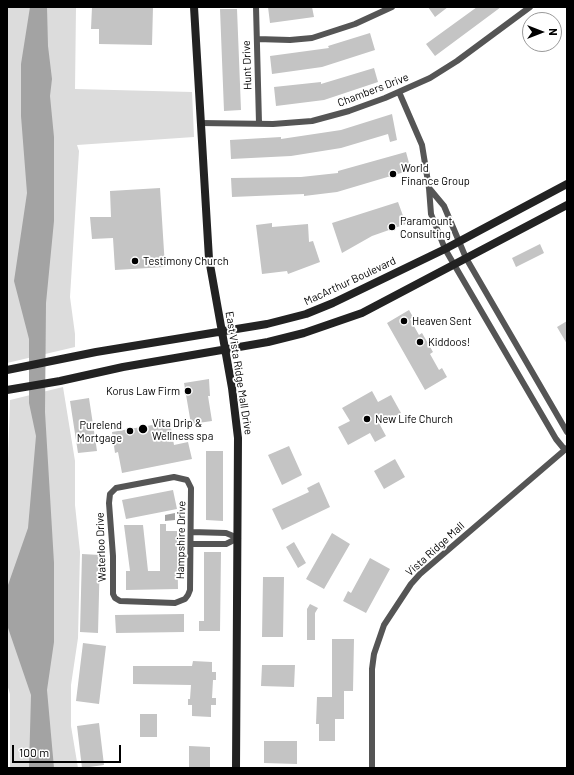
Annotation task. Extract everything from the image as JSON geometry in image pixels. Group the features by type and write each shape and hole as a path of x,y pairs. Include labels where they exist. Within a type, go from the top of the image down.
{"main road":[{"name":"East Vista Ridge Mall Drive","path":"194,7 209,259 226,350 238,438 236,768"},
{"name":"MacArthur Boulevard","path":"7,370 267,324 306,314 333,303 445,249 567,184"},
{"path":"7,390 60,381 123,367 226,350 291,337 362,313 567,204"}],"street":[{"name":"Hunt Drive","path":"256,7 259,123"},
{"path":"257,39 290,40 312,38 355,24 392,7"},
{"name":"Chambers Drive","path":"200,123 273,124 312,121 350,111 430,78 457,61 530,7"},
{"name":"Vista Ridge Mall","path":"372,768 372,669 374,654 384,625 410,584 420,574 566,449 552,433 445,249 431,214 430,188 422,145 399,92"},
{"path":"430,188 444,206 466,258 567,432"},
{"name":"Waterloo Drive","path":"185,599 175,603 127,603 115,598 112,585 113,556 109,502 110,494 116,488 174,477 187,480"},
{"name":"Hampshire Drive","path":"185,599 190,590 192,492 187,480"},
{"path":"191,532 226,533 238,538"},
{"path":"191,544 226,544 238,538"}],"shaded area":[{"path":"7,7 76,7 75,89 192,92 194,137 77,145 79,151 70,297 75,334 75,347 7,363"},
{"path":"30,7 47,7 48,46 52,79 50,96 54,137 54,221 46,303 45,412 54,563 54,642 47,690 54,768 29,768 31,695 7,625 8,585 28,528 36,436 29,403 29,339 14,281 27,193 21,116 21,64"},
{"path":"63,387 75,461 75,505 80,552 78,638 71,685 71,726 78,768 10,768 10,694 7,684 7,490 10,400"},
{"path":"175,513 175,520 165,521 165,515"}],"building":[{"path":"92,7 153,7 152,45 99,44 99,29 91,29"},
{"path":"268,7 312,7 314,17 270,23"},
{"path":"428,7 448,7 435,17"},
{"path":"477,7 501,7 435,56 426,44"},
{"path":"220,9 237,9 241,110 224,111"},
{"path":"370,33 375,50 322,67 272,74 270,56 329,48 328,46"},
{"path":"374,68 378,82 324,100 276,106 274,87 321,82 321,84"},
{"path":"392,114 397,140 390,142 388,134 341,148 291,156 231,159 230,140 281,137 281,139 341,130"},
{"path":"406,152 411,170 337,192 304,196 304,194 232,197 231,178 301,177 338,173 338,171"},
{"path":"160,188 165,267 115,270 113,238 92,239 90,217 111,217 110,191"},
{"path":"398,202 406,224 372,236 342,253 332,223"},
{"path":"272,223 272,227 308,224 309,242 313,241 320,262 288,274 287,271 262,274 256,225"},
{"path":"540,244 544,253 516,267 512,258"},
{"path":"409,310 413,317 410,319 419,335 422,333 433,352 430,354 439,370 442,368 447,377 425,390 387,323"},
{"path":"567,321 567,344 557,327"},
{"path":"209,379 210,396 208,396 212,421 191,424 184,383"},
{"path":"372,391 378,402 391,395 401,413 380,425 386,436 375,442 370,433 348,445 338,427 350,421 342,408"},
{"path":"89,398 97,451 78,453 70,401"},
{"path":"170,422 174,445 188,442 192,459 122,473 118,452 115,453 112,432"},
{"path":"289,446 302,475 282,485 268,455"},
{"path":"206,451 223,451 223,521 206,520"},
{"path":"395,459 405,477 384,489 374,471"},
{"path":"319,482 330,507 282,530 272,509 309,492 307,488"},
{"path":"173,490 177,509 126,519 122,500"},
{"path":"160,524 166,524 166,531 177,531 178,589 126,590 126,571 130,571 124,525 143,525 148,571 160,571"},
{"path":"332,533 350,544 324,589 306,579"},
{"path":"294,542 306,563 298,568 286,547"},
{"path":"204,552 221,552 220,631 199,631 199,621 204,621"},
{"path":"82,554 100,555 98,633 80,632"},
{"path":"370,558 390,569 366,613 343,601 348,591 351,593"},
{"path":"263,577 284,577 283,637 262,637"},
{"path":"310,604 318,608 315,613 315,640 307,640 307,609"},
{"path":"184,614 184,632 116,633 115,615"},
{"path":"332,639 354,639 353,691 344,691 344,719 335,719 335,741 319,741 319,724 316,724 317,697 332,697"},
{"path":"83,643 106,646 99,704 76,701"},
{"path":"193,661 212,662 212,672 216,672 216,680 213,680 212,698 216,698 216,705 211,705 211,717 192,716 192,705 188,705 191,685 133,684 133,666 192,666"},
{"path":"262,665 295,665 294,687 261,686"},
{"path":"140,714 157,714 157,737 140,737"},
{"path":"99,723 104,765 82,768 77,726"},
{"path":"264,741 297,741 297,764 264,763"},
{"path":"189,746 210,747 210,768 189,768"}],"place":[{"name":"World Finance Group","path":"393,174"},
{"name":"Paramount Consulting","path":"392,227"},
{"name":"Testimony Church","path":"135,261"},
{"name":"Heaven Sent","path":"404,321"},
{"name":"Kiddoos!","path":"420,342"},
{"name":"Korus Law Firm","path":"188,391"},
{"name":"New Life Church","path":"367,419"},
{"name":"Vita Drip & Wellness spa","path":"143,429"},
{"name":"Purelend Mortgage","path":"130,431"}]}
